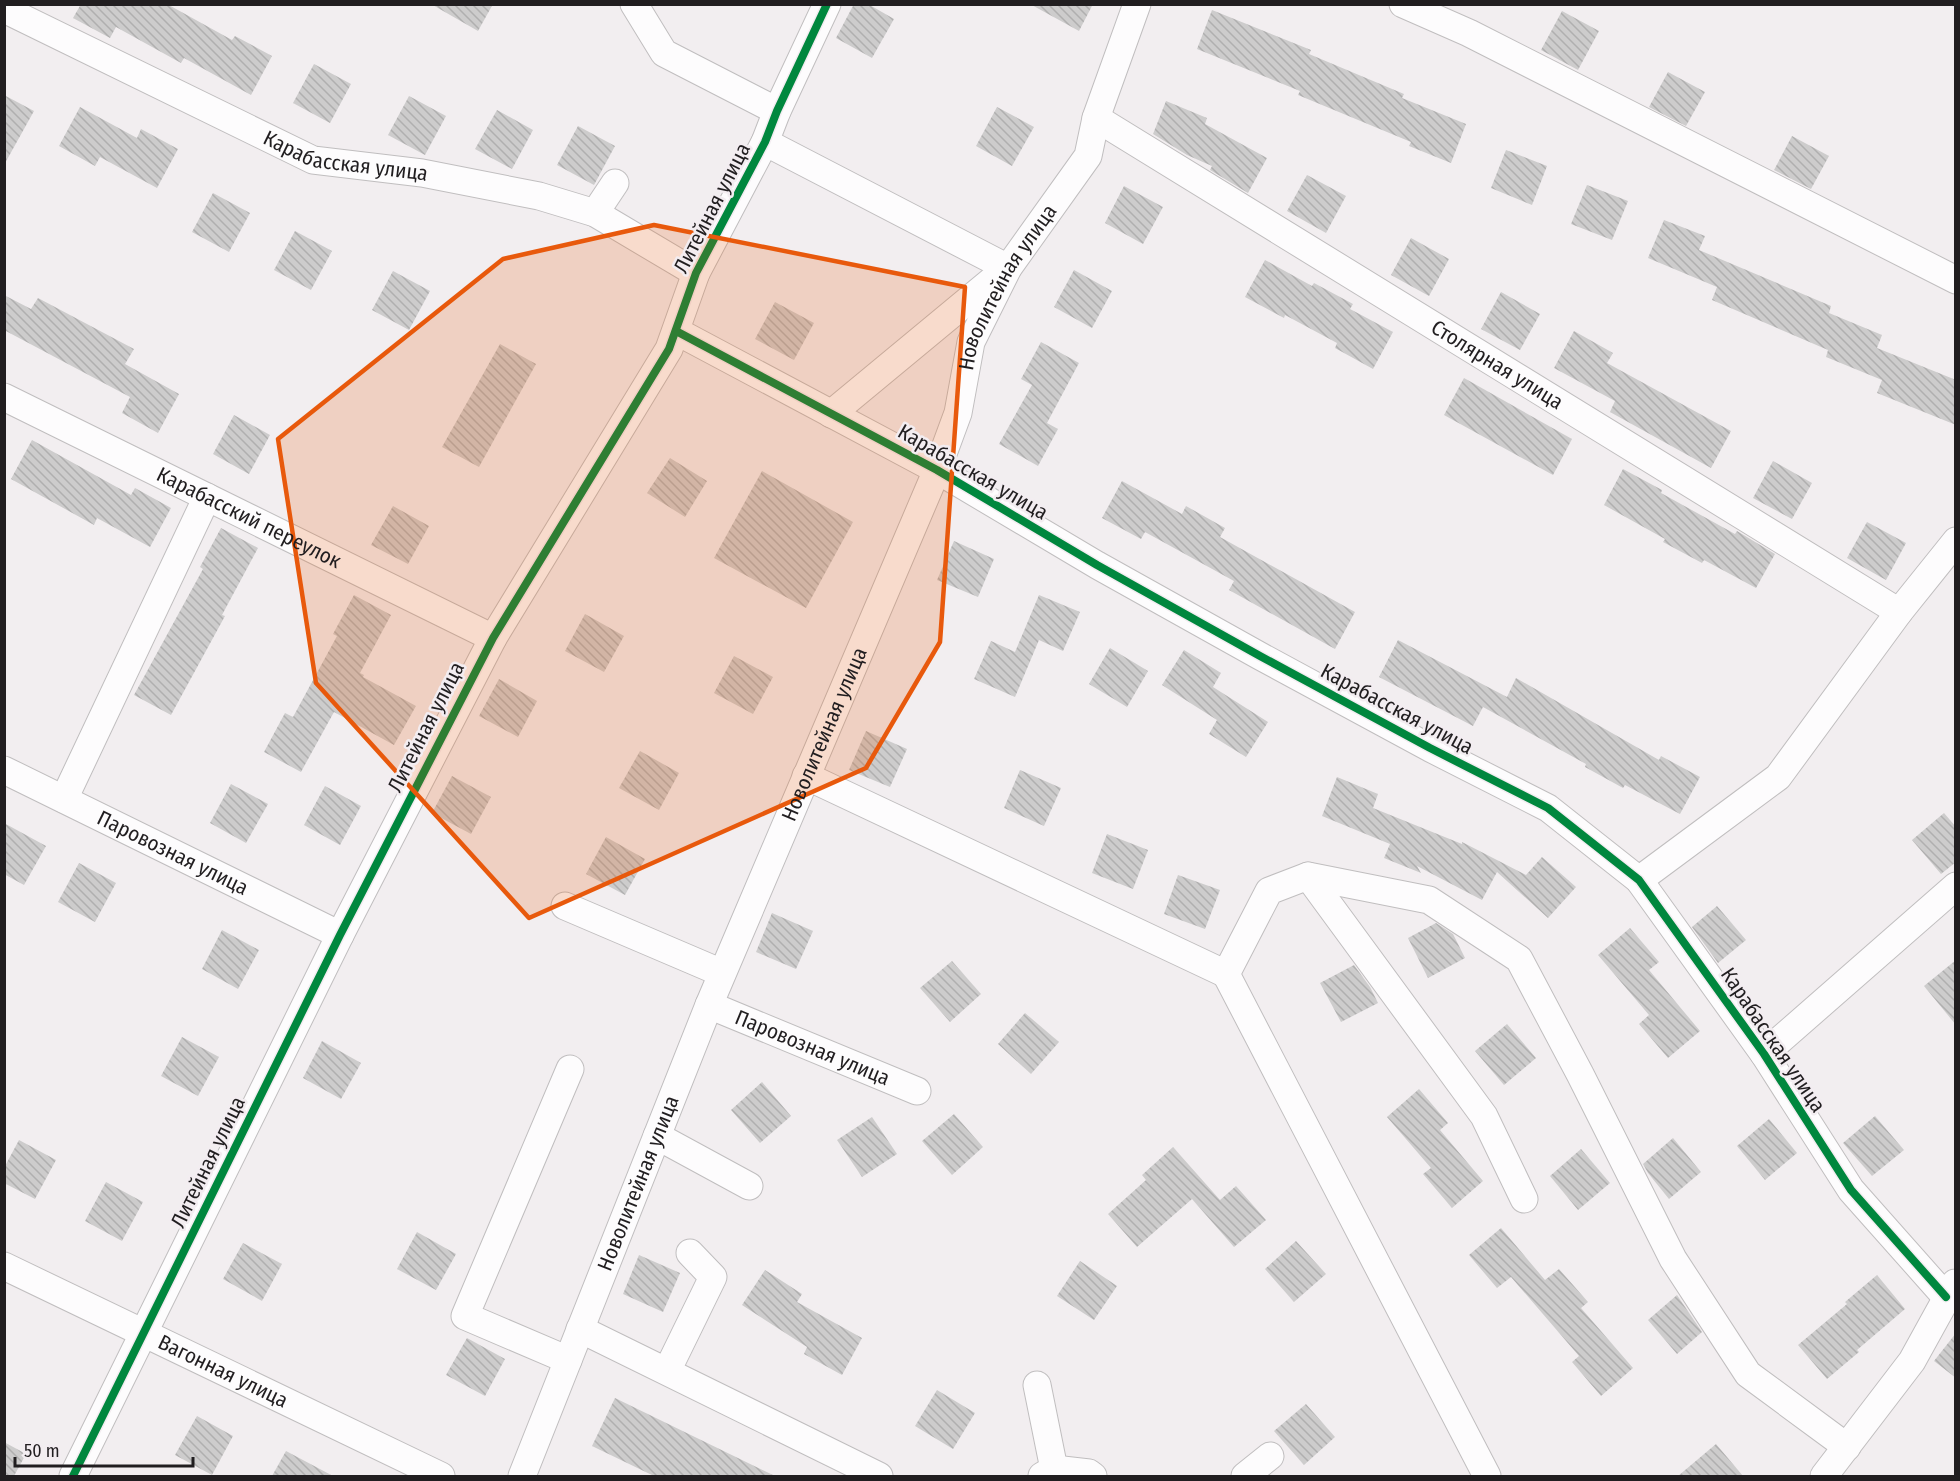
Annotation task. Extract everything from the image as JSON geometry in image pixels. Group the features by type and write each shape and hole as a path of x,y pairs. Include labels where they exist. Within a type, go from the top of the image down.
{"street":[{"path":"634,4 664,53 777,111"},
{"name":"Литейная улица","path":"73,1476 340,934 493,638 669,350 696,273 765,142 827,4"},
{"name":"Новолитейная улица","path":"522,1476 722,973 937,470 958,413 970,342 1008,268 1088,156 1096,118 1137,4"},
{"path":"1403,4 1469,33 1956,280"},
{"name":"Карабасская улица","path":"4,9 313,160 422,172 538,196 595,213 696,273"},
{"name":"Столярная улица","path":"1096,118 1899,612"},
{"path":"765,142 1008,268 831,414"},
{"path":"595,213 615,183"},
{"name":"Карабасская улица","path":"676,331 937,470 1097,565 1260,656 1430,748 1548,808 1639,880 1764,1054 1851,1190 1951,1290"},
{"name":"Карабасский переулок","path":"4,397 493,638"},
{"path":"64,799 207,497"},
{"path":"1639,880 1778,777 1899,612 1956,541"},
{"name":"Паровозная улица","path":"4,770 340,934"},
{"path":"806,776 1226,974 1487,1476"},
{"path":"1226,974 1269,891 1308,876 1429,900 1519,959 1580,1074 1672,1259 1748,1374 1847,1447"},
{"path":"1308,876 1484,1116 1524,1199"},
{"path":"1764,1054 1956,886"},
{"path":"565,906 722,973"},
{"name":"Паровозная улица","path":"709,1005 916,1092"},
{"path":"568,1360 465,1316 570,1069"},
{"path":"657,1136 749,1186"},
{"path":"667,1371 713,1277 690,1253"},
{"name":"Вагонная улица","path":"4,1266 441,1476"},
{"path":"1824,1476 1912,1361 1951,1290"},
{"path":"580,1329 879,1476"},
{"path":"1037,1385 1048,1473 1089,1473 1093,1476"},
{"path":"1245,1476 1270,1456"}],"highlighted area":[{"path":"654,225 965,287 940,642 866,768 529,918 316,683 278,439 503,259"}],"building":[{"path":"81,4 167,4 232,40 235,36 272,56 251,95 184,58 181,63 116,27 110,38 73,18"},
{"path":"431,4 493,4 478,31"},
{"path":"854,4 868,4 894,19 872,58 836,38"},
{"path":"1030,4 1093,4 1079,31"},
{"path":"1212,10 1311,50 1309,54 1404,94 1402,98 1466,124 1451,163 1409,146 1411,142 1298,95 1300,91 1197,49"},
{"path":"1562,11 1599,31 1578,70 1541,50"},
{"path":"314,64 351,84 330,123 293,103"},
{"path":"1668,72 1705,92 1686,126 1649,107"},
{"path":"4,95 34,111 4,165"},
{"path":"409,96 446,116 425,155 388,135"},
{"path":"1166,101 1207,118 1205,124 1267,158 1248,193 1210,170 1212,166 1187,155 1153,134"},
{"path":"80,107 137,138 141,129 178,149 157,188 100,157 95,166 59,146"},
{"path":"997,107 1034,127 1012,166 976,146"},
{"path":"497,110 533,130 512,169 475,149"},
{"path":"578,126 615,146 594,185 557,165"},
{"path":"1792,136 1829,156 1811,189 1774,170"},
{"path":"1506,150 1547,166 1532,205 1491,188"},
{"path":"1307,175 1346,196 1326,233 1287,211"},
{"path":"1587,185 1628,201 1612,240 1571,224"},
{"path":"1124,186 1163,207 1143,244 1105,223"},
{"path":"213,193 250,213 229,252 192,232"},
{"path":"1664,220 1705,236 1699,250 1831,306 1829,313 1882,335 1877,348 1956,380 1956,425 1877,393 1882,380 1826,357 1828,350 1712,300 1717,287 1648,258"},
{"path":"295,231 332,251 311,290 274,270"},
{"path":"1411,238 1449,259 1429,296 1391,275"},
{"path":"1265,260 1312,286 1314,283 1353,304 1350,309 1393,332 1373,369 1335,348 1337,343 1245,297"},
{"path":"1074,270 1112,291 1092,328 1054,307"},
{"path":"393,271 430,291 409,330 372,310"},
{"path":"1501,292 1540,314 1520,350 1481,329"},
{"path":"4,295 31,309 38,298 134,349 125,364 179,394 158,433 122,413 130,397 4,330"},
{"path":"775,302 814,323 794,360 755,339"},
{"path":"1574,331 1613,353 1607,363 1731,431 1711,468 1610,412 1615,401 1554,368"},
{"path":"1041,342 1079,363 1047,423 1058,429 1038,466 999,444 1032,385 1021,379"},
{"path":"500,344 536,364 479,467 442,447"},
{"path":"1464,378 1572,439 1553,475 1444,415"},
{"path":"234,415 270,435 249,474 213,454"},
{"path":"32,440 131,495 135,488 171,508 150,547 97,518 94,525 11,479"},
{"path":"670,458 707,481 685,517 647,493"},
{"path":"1773,461 1812,483 1792,519 1753,498"},
{"path":"1623,469 1662,490 1661,493 1735,534 1737,531 1775,554 1756,588 1704,560 1702,563 1663,542 1665,539 1604,505"},
{"path":"762,471 853,522 806,608 714,558"},
{"path":"1122,481 1182,514 1186,506 1225,528 1220,537 1355,612 1335,649 1229,590 1234,581 1145,532 1141,539 1102,518"},
{"path":"393,506 429,526 408,564 371,545"},
{"path":"1867,522 1906,543 1886,580 1847,558"},
{"path":"221,528 258,548 222,615 225,616 171,715 134,695 203,569 200,567"},
{"path":"954,541 994,559 978,597 937,580"},
{"path":"354,595 391,615 360,673 364,675 363,677 416,706 394,745 334,712 301,772 264,752 285,713 293,717 337,636 333,634"},
{"path":"1039,595 1080,612 1063,651 1039,640 1015,697 974,679 991,641 1015,652"},
{"path":"585,614 624,636 604,672 565,651"},
{"path":"1398,640 1507,697 1516,678 1659,760 1661,756 1700,777 1680,814 1625,785 1623,788 1585,767 1586,764 1483,707 1473,726 1379,677"},
{"path":"1110,648 1148,671 1127,707 1089,684"},
{"path":"1184,650 1221,673 1213,687 1268,722 1246,757 1209,734 1217,720 1162,685"},
{"path":"734,656 773,677 753,714 714,693"},
{"path":"499,679 537,701 518,737 479,716"},
{"path":"866,731 907,749 890,787 849,770"},
{"path":"640,751 679,773 659,810 619,788"},
{"path":"1020,770 1061,788 1044,826 1004,808"},
{"path":"452,776 491,797 471,834 432,813"},
{"path":"1337,777 1378,794 1373,808 1462,844 1462,842 1526,875 1542,857 1576,887 1548,918 1497,872 1482,900 1417,866 1421,873 1384,858 1390,844 1322,816"},
{"path":"231,784 268,804 246,843 210,823"},
{"path":"325,786 361,806 340,845 304,825"},
{"path":"1944,813 1956,827 1956,862 1941,874 1912,840"},
{"path":"4,823 46,846 24,885 4,874"},
{"path":"1107,834 1148,850 1133,889 1092,873"},
{"path":"606,837 645,859 625,895 586,874"},
{"path":"79,863 116,883 95,922 58,902"},
{"path":"1178,875 1220,890 1205,929 1164,914"},
{"path":"1717,906 1746,940 1718,963 1692,927"},
{"path":"772,913 813,931 796,969 756,952"},
{"path":"1436,923 1453,934 1465,958 1428,978 1408,938"},
{"path":"1630,928 1659,962 1649,970 1700,1031 1668,1058 1639,1024 1649,1015 1598,955"},
{"path":"222,930 259,950 238,989 202,969"},
{"path":"1956,960 1956,1025 1924,986"},
{"path":"952,961 981,994 950,1022 920,988"},
{"path":"1354,965 1378,1003 1341,1022 1320,983"},
{"path":"1025,1013 1059,1042 1031,1074 998,1044"},
{"path":"1507,1024 1536,1058 1504,1085 1475,1051"},
{"path":"182,1037 219,1057 198,1096 161,1076"},
{"path":"322,1041 361,1063 341,1099 303,1078"},
{"path":"762,1082 791,1116 760,1143 731,1110"},
{"path":"1419,1089 1448,1123 1440,1130 1483,1181 1452,1208 1423,1174 1431,1168 1387,1117"},
{"path":"954,1114 983,1147 952,1175 922,1141"},
{"path":"1875,1116 1904,1150 1872,1176 1843,1143"},
{"path":"872,1117 897,1154 862,1177 837,1140"},
{"path":"1769,1119 1797,1153 1765,1180 1737,1146"},
{"path":"1673,1138 1701,1172 1669,1199 1643,1164"},
{"path":"19,1140 56,1160 35,1199 4,1183 4,1168"},
{"path":"1173,1147 1220,1200 1236,1186 1266,1220 1234,1247 1192,1199 1137,1247 1108,1214 1146,1180 1142,1175"},
{"path":"1581,1149 1610,1183 1578,1210 1550,1176"},
{"path":"106,1182 143,1202 122,1241 85,1221"},
{"path":"1501,1228 1545,1280 1559,1269 1588,1302 1581,1308 1633,1368 1601,1396 1572,1362 1579,1356 1511,1277 1497,1288 1469,1255"},
{"path":"417,1232 456,1254 436,1290 397,1269"},
{"path":"1296,1241 1326,1274 1294,1302 1265,1269"},
{"path":"243,1243 282,1264 262,1301 223,1279"},
{"path":"639,1255 680,1273 663,1312 623,1294"},
{"path":"1080,1261 1117,1286 1094,1320 1057,1296"},
{"path":"765,1270 802,1294 797,1302 862,1338 842,1375 804,1354 807,1347 742,1305"},
{"path":"1877,1275 1905,1309 1827,1379 1798,1345 1847,1304 1845,1302"},
{"path":"1677,1295 1702,1332 1677,1354 1648,1320"},
{"path":"1956,1333 1956,1378 1934,1361"},
{"path":"467,1338 505,1359 485,1396 446,1375"},
{"path":"937,1390 975,1413 953,1449 915,1426"},
{"path":"615,1398 775,1476 654,1476 592,1446"},
{"path":"1306,1404 1335,1437 1304,1465 1274,1431"},
{"path":"197,1416 233,1436 212,1475 175,1455"},
{"path":"4,1442 26,1454 14,1476 4,1476"},
{"path":"1716,1444 1743,1476 1678,1476"},
{"path":"286,1451 333,1476 272,1476"}],"cycle path":[{"path":"73,1476 340,935 493,638 669,349 696,273 765,142 827,4"},
{"path":"676,331 937,470 1097,565 1260,656 1430,748 1548,808 1639,880 1764,1054 1851,1190 1946,1297"}]}
